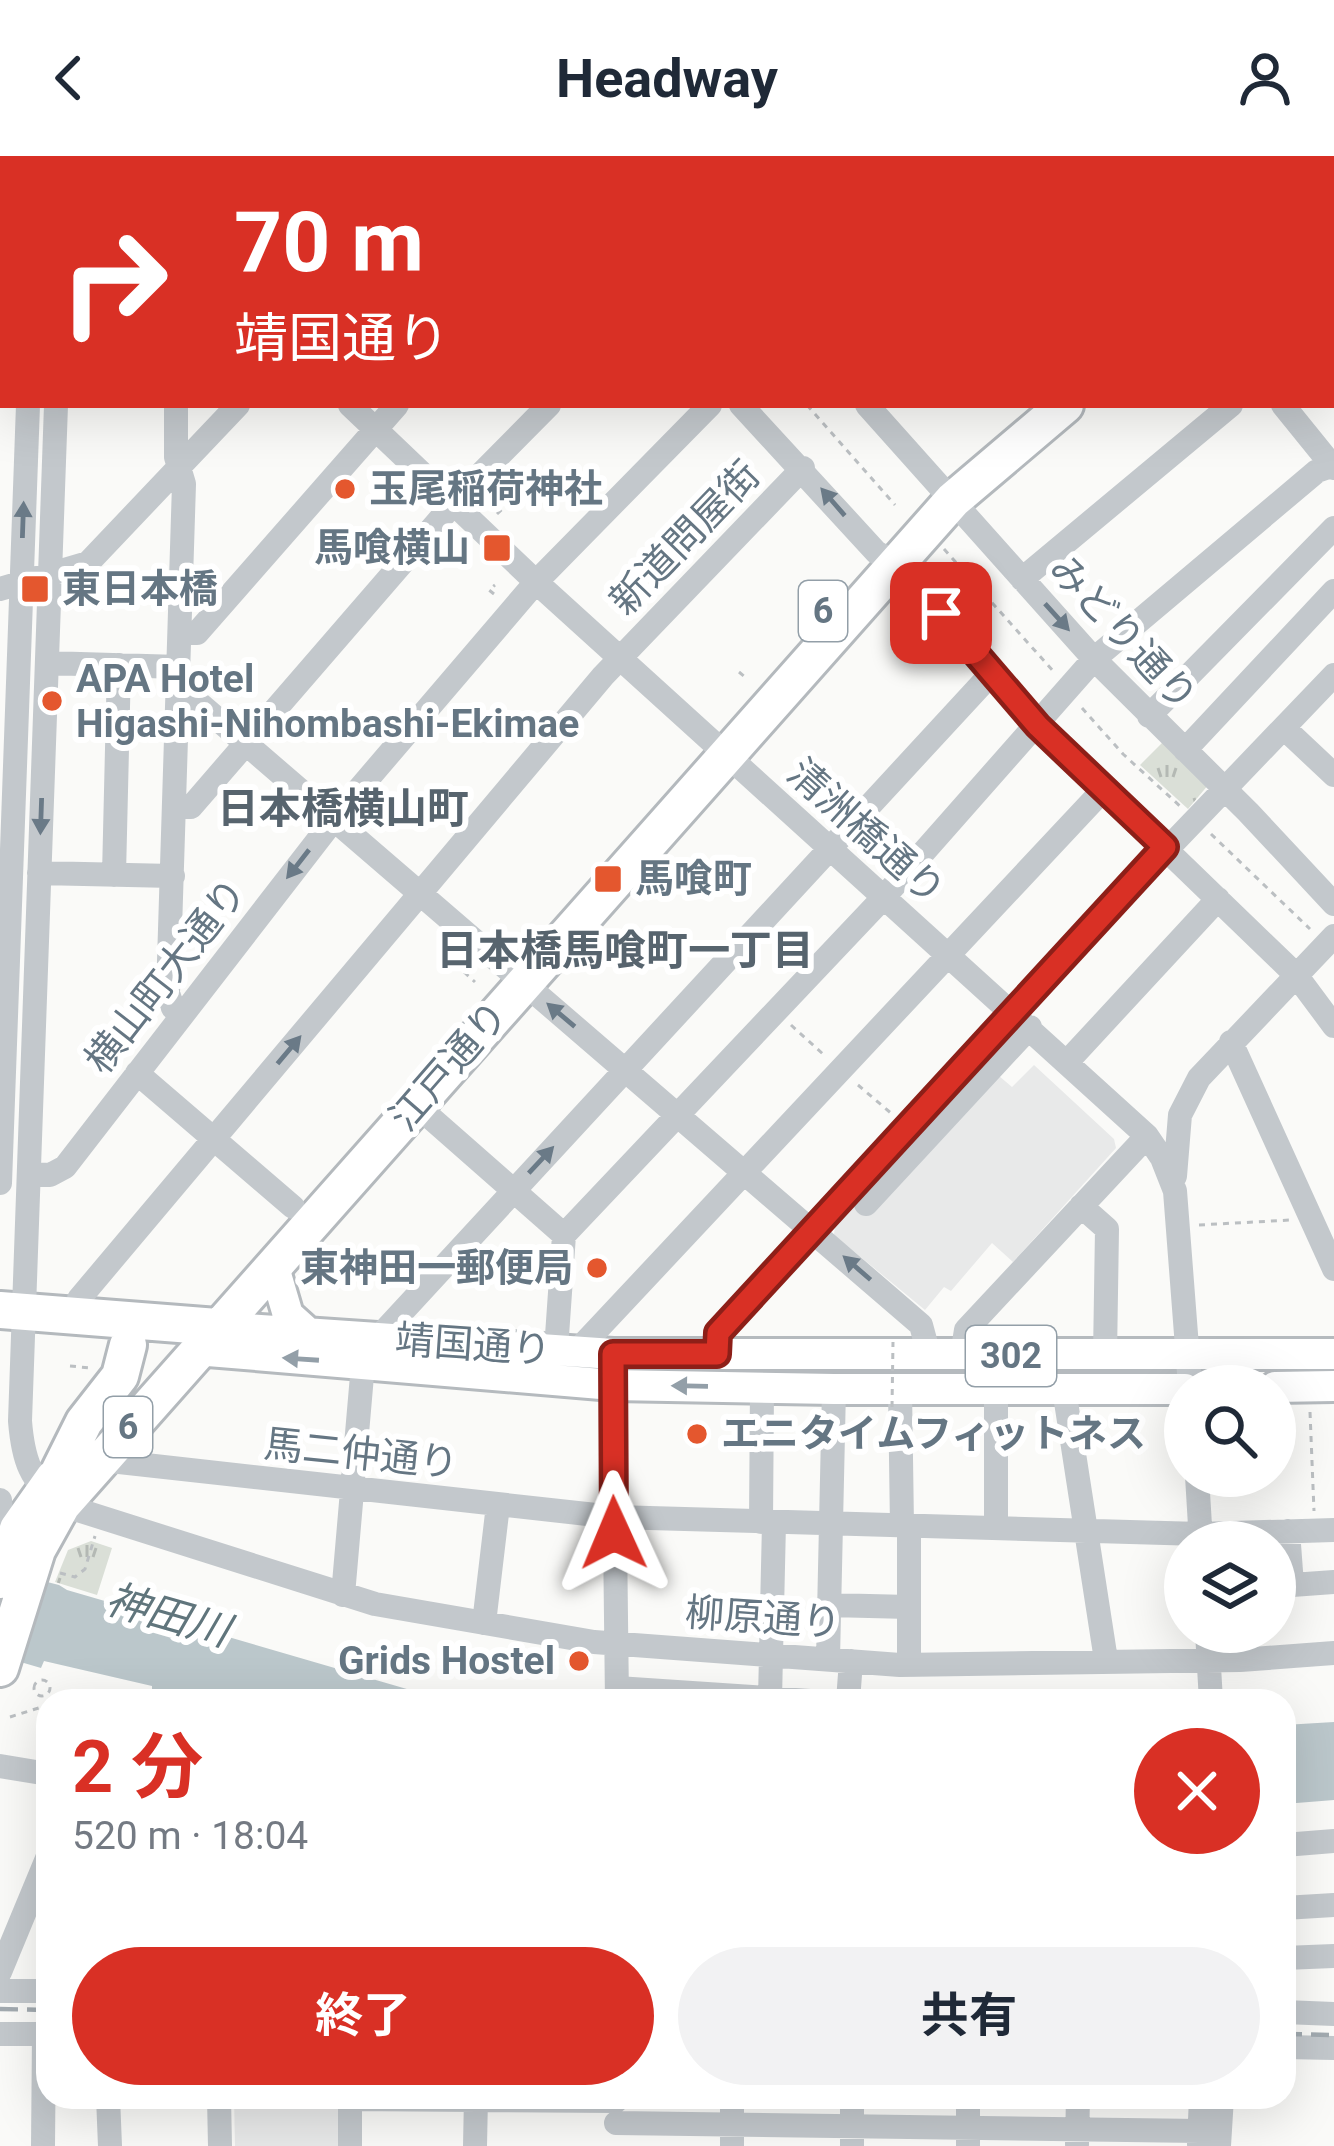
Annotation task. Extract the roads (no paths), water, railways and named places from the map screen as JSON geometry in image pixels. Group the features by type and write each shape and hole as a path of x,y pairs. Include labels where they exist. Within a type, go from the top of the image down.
{"highway":[{"name":"江戸通り","path":"54,1490 100,1460 293,1208 1027,408"},
{"name":"江戸通り","path":"946,492 1061,408"},
{"name":"江戸通り","path":"9,1670 22,1573 37,1550 54,1490 192,1337 273,1264 415,1104 501,978"},
{"path":"12,1323 78,1316 192,1337"},
{"path":"12,1323 128,1345 192,1337"},
{"path":"54,1490 84,1421 120,1376 128,1345"}],"main road":[{"path":"273,1264 288,1315 308,1333"},
{"name":"靖国通り","path":"192,1337 308,1333 370,1351 566,1351 613,1369 717,1354 1105,1356 1164,1371"},
{"name":"靖国通り","path":"192,1337 613,1369 762,1388 834,1389 896,1398 1164,1379"},
{"name":"靖国通り","path":"1264,1365 1334,1354"},
{"path":"1296,1387 1334,1386"}],"street":[{"path":"0,1183 11,586 28,408"},
{"path":"54,1490 31,1476 22,1439 12,1323 29,1173 56,408"},
{"path":"176,408 176,457 184,484 168,993 181,1013"},
{"path":"11,586 88,563 235,408"},
{"name":"清洲橋通り","path":"353,408 536,582 1147,1136 1175,1191 1187,1365"},
{"path":"180,633 197,633 394,408"},
{"path":"175,807 191,807 453,504 545,408"},
{"name":"横山町大通り","path":"29,1173 50,1175 64,1167 333,819 536,582 707,408"},
{"path":"744,408 1038,726 1296,975 1334,1026"},
{"name":"みどり通り","path":"872,408 1094,659 1334,904"},
{"path":"1022,579 1228,408"},
{"path":"566,1351 564,1235 884,897 1038,726 1072,698 1094,659 1317,471 1333,466 1285,408"},
{"name":"新道問屋街","path":"214,1139 620,658 803,468"},
{"path":"1149,716 1334,528"},
{"path":"1185,750 1334,591"},
{"path":"47,663 119,665 179,677 246,743 420,894 501,978 679,1113 921,1324 929,1355"},
{"path":"114,875 119,665"},
{"path":"343,1595 370,1351 512,1190 992,673"},
{"path":"866,1204 1165,847 1334,675"},
{"path":"1284,728 1334,775"},
{"path":"8,749 44,743"},
{"path":"566,1351 748,1172 1104,789"},
{"path":"39,873 173,877"},
{"path":"1068,1061 1218,899"},
{"path":"1175,1191 1180,1115 1199,1078 1296,975 1322,933"},
{"path":"717,1354 718,1333 907,1127 1021,1019"},
{"path":"1231,1042 1334,1269"},
{"path":"137,1073 293,1208"},
{"path":"415,1104 564,1235"},
{"path":"962,1355 966,1330 1147,1136"},
{"path":"78,1316 79,1298 214,1139"},
{"path":"1,1146 29,1173"},
{"path":"1082,1207 1107,1229 1105,1356"},
{"path":"613,1369 617,1689"},
{"path":"762,1388 771,1689"},
{"path":"834,1389 830,1605 845,1689"},
{"path":"996,1389 996,1528"},
{"path":"1064,1389 1106,1660"},
{"path":"896,1398 909,1652"},
{"name":"馬二仲通り","path":"100,1460 614,1517 1164,1535"},
{"name":"柳原通り","path":"54,1490 343,1595 616,1643 900,1665 1106,1660 1164,1651"},
{"path":"0,1501 22,1573"},
{"path":"484,1623 498,1505"},
{"path":"1296,1585 1334,1582"},
{"path":"830,1605 909,1607"},
{"path":"1207,1653 1209,1689"},
{"name":"柳原通り","path":"1225,1653 1240,1660 1334,1654"},
{"path":"0,1766 36,1772"},
{"path":"1296,1844 1334,1841"},
{"path":"0,1972 36,1890"},
{"path":"1296,1907 1334,1905"},
{"path":"1296,1958 1334,1956"},
{"path":"0,1991 36,1991"},
{"path":"1296,2012 1334,2014"},
{"path":"0,2034 36,2034"},
{"path":"1296,2048 1334,2048"},
{"path":"43,2146 44,2109"},
{"path":"109,2109 110,2146"},
{"path":"219,2109 220,2146"},
{"path":"350,2109 350,2146"},
{"path":"475,2146 476,2109"},
{"path":"557,2109 732,2135 1206,2141"},
{"path":"1202,2109 1206,2141"},
{"path":"1206,2141 1218,2109"}],"railway":[{"path":"0,2009 36,2010"},
{"path":"1296,2034 1334,2035"}],"place":[{"name":"玉尾稲荷神社","path":"345,489"},
{"name":"馬喰横山","path":"497,548"},
{"name":"東日本橋","path":"35,589"},
{"name":"APA Hotel Higashi-Nihombashi-Ekimae","path":"52,701"},
{"name":"馬喰町","path":"608,879"},
{"name":"東神田一郵便局","path":"597,1268"},
{"name":"エニタイムフィットネス","path":"697,1434"},
{"name":"Grids Hostel","path":"579,1661"}],"district":[{"name":"日本橋横山町","path":"343,808"},
{"name":"日本橋馬喰町一丁目","path":"625,950"}],"water label":[{"name":"神田川","path":"168,1615"}]}
